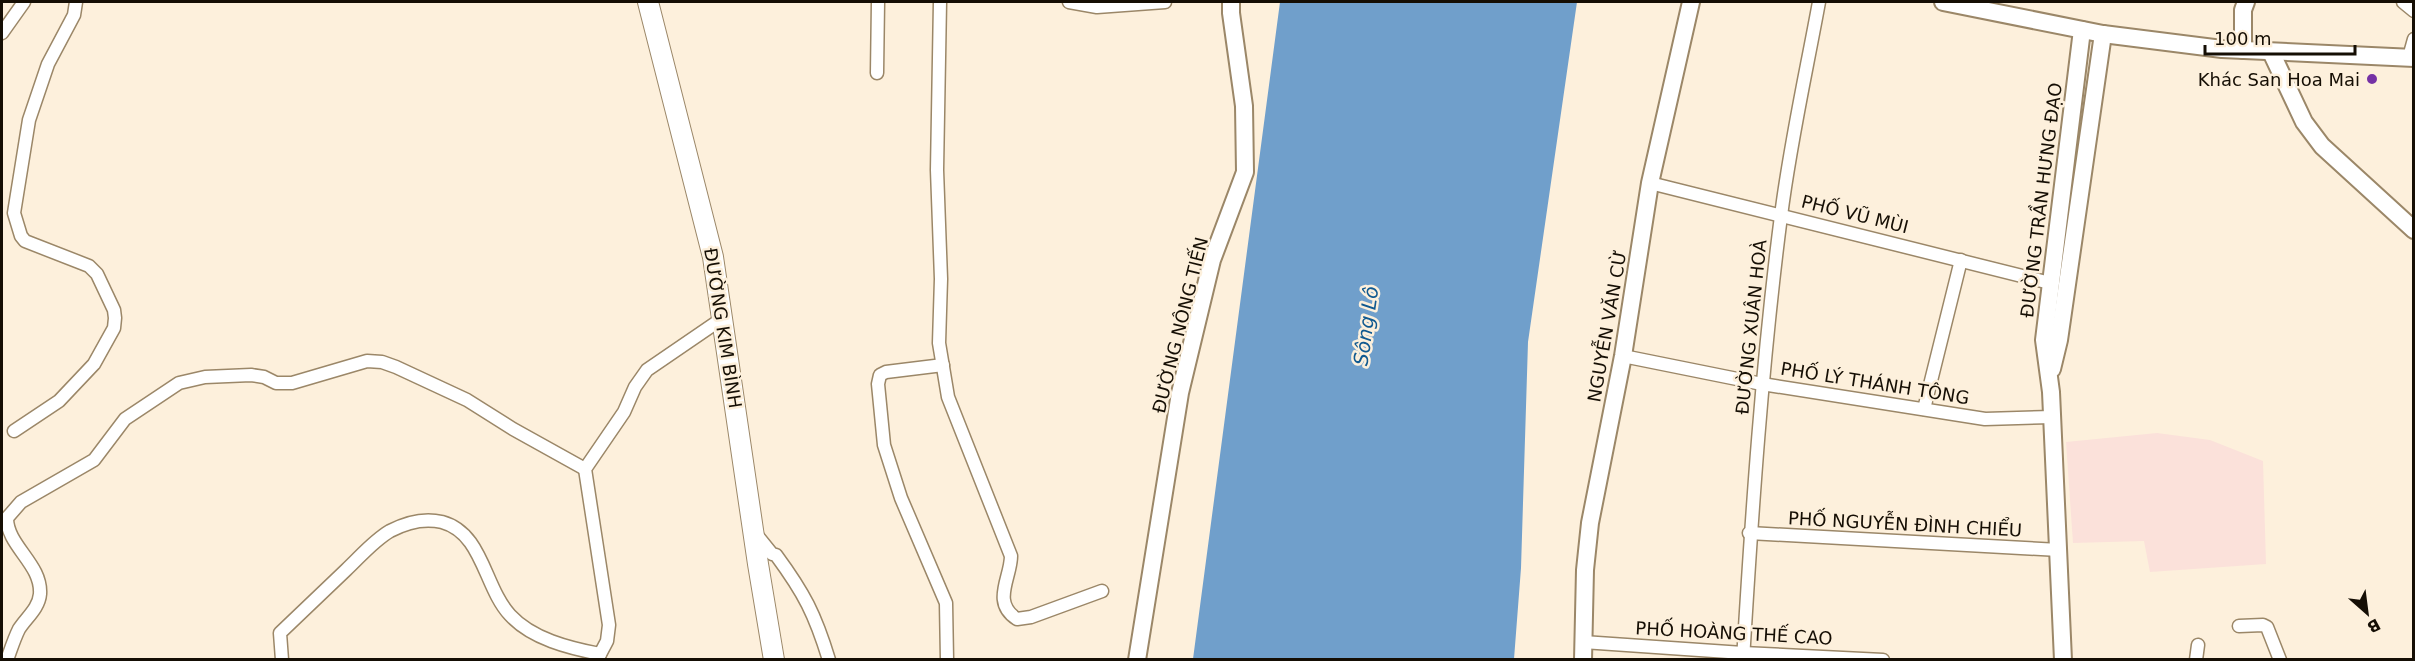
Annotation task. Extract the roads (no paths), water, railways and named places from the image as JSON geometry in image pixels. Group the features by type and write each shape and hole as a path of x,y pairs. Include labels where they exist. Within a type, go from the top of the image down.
{"main road":[{"name":"ĐƯỜNG KIM BÌNH","path":"648,2 706,230 723,318 753,531 765,559 774,660"}],"street":[{"path":"2,33 24,2"},
{"path":"14,431 66,394 94,364 114,328 114,310 97,274 82,262 26,241 21,236 14,213 29,120 48,64 74,15 76,2"},
{"path":"877,73 878,2"},
{"path":"940,2 937,170 941,279 939,343 948,397 1011,556 1011,566 1004,583 1003,596 1012,615 1017,619 1031,616 1102,591"},
{"path":"1069,2 1097,7 1164,2"},
{"name":"ĐƯỜNG NÔNG TIẾN","path":"1137,660 1180,393 1212,260 1245,172 1244,106 1230,13 1231,2"},
{"name":"NGUYỄN VĂN CỪ","path":"1583,660 1585,570 1590,523 1623,356 1650,183 1690,2"},
{"name":"ĐƯỜNG XUÂN HOÀ","path":"1743,656 1749,533 1762,384 1781,214 1819,2"},
{"path":"1943,2 2103,34 2243,50 2411,58 2414,39"},
{"path":"2403,2 2414,11"},
{"path":"2243,4 2243,50"},
{"name":"ĐƯỜNG TRẦN HƯNG ĐẠO","path":"2063,660 2050,375 2044,339 2082,30"},
{"name":"ĐƯỜNG TRẦN HƯNG ĐẠO","path":"2050,375 2059,340 2103,34"},
{"path":"2271,52 2304,122 2322,146 2414,230"},
{"name":"PHỐ VŨ MÙI","path":"1650,183 2050,283"},
{"path":"1924,409 1961,260"},
{"path":"282,660 280,633 353,562 377,540 391,531 412,522 430,519 454,526 464,534 474,548 497,596 508,613 520,625 539,636 599,657 607,641 609,625 585,470 624,412 635,387 647,370 723,318"},
{"name":"PHỐ LÝ THÁNH TÔNG","path":"1623,356 1762,384 1985,419 2052,417"},
{"path":"8,660 13,641 37,605 40,594 39,579 9,531 7,518 21,502 94,460 117,428 135,411 180,383 192,379 251,375 264,377 276,383 292,383 353,364 382,362 467,400 585,470"},
{"path":"943,365 885,372 880,375 878,384 884,445 901,498 946,603 947,660"},
{"name":"PHỐ NGUYỄN ĐÌNH CHIỂU","path":"1749,533 2059,550"},
{"path":"765,559 776,555 800,588 810,606 829,660"},
{"path":"2240,626 2263,625 2267,627 2280,660"},
{"name":"PHỐ HOÀNG THẾ CAO","path":"1583,642 1743,656 1883,660"},
{"path":"2196,660 2198,645"}],"water":[{"name":"Sông Lô","path":"1280,2 1577,2 1528,342 1521,568 1514,659 1193,659"}],"place":[{"name":"Khác San Hoa Mai","path":"2372,79"}]}
